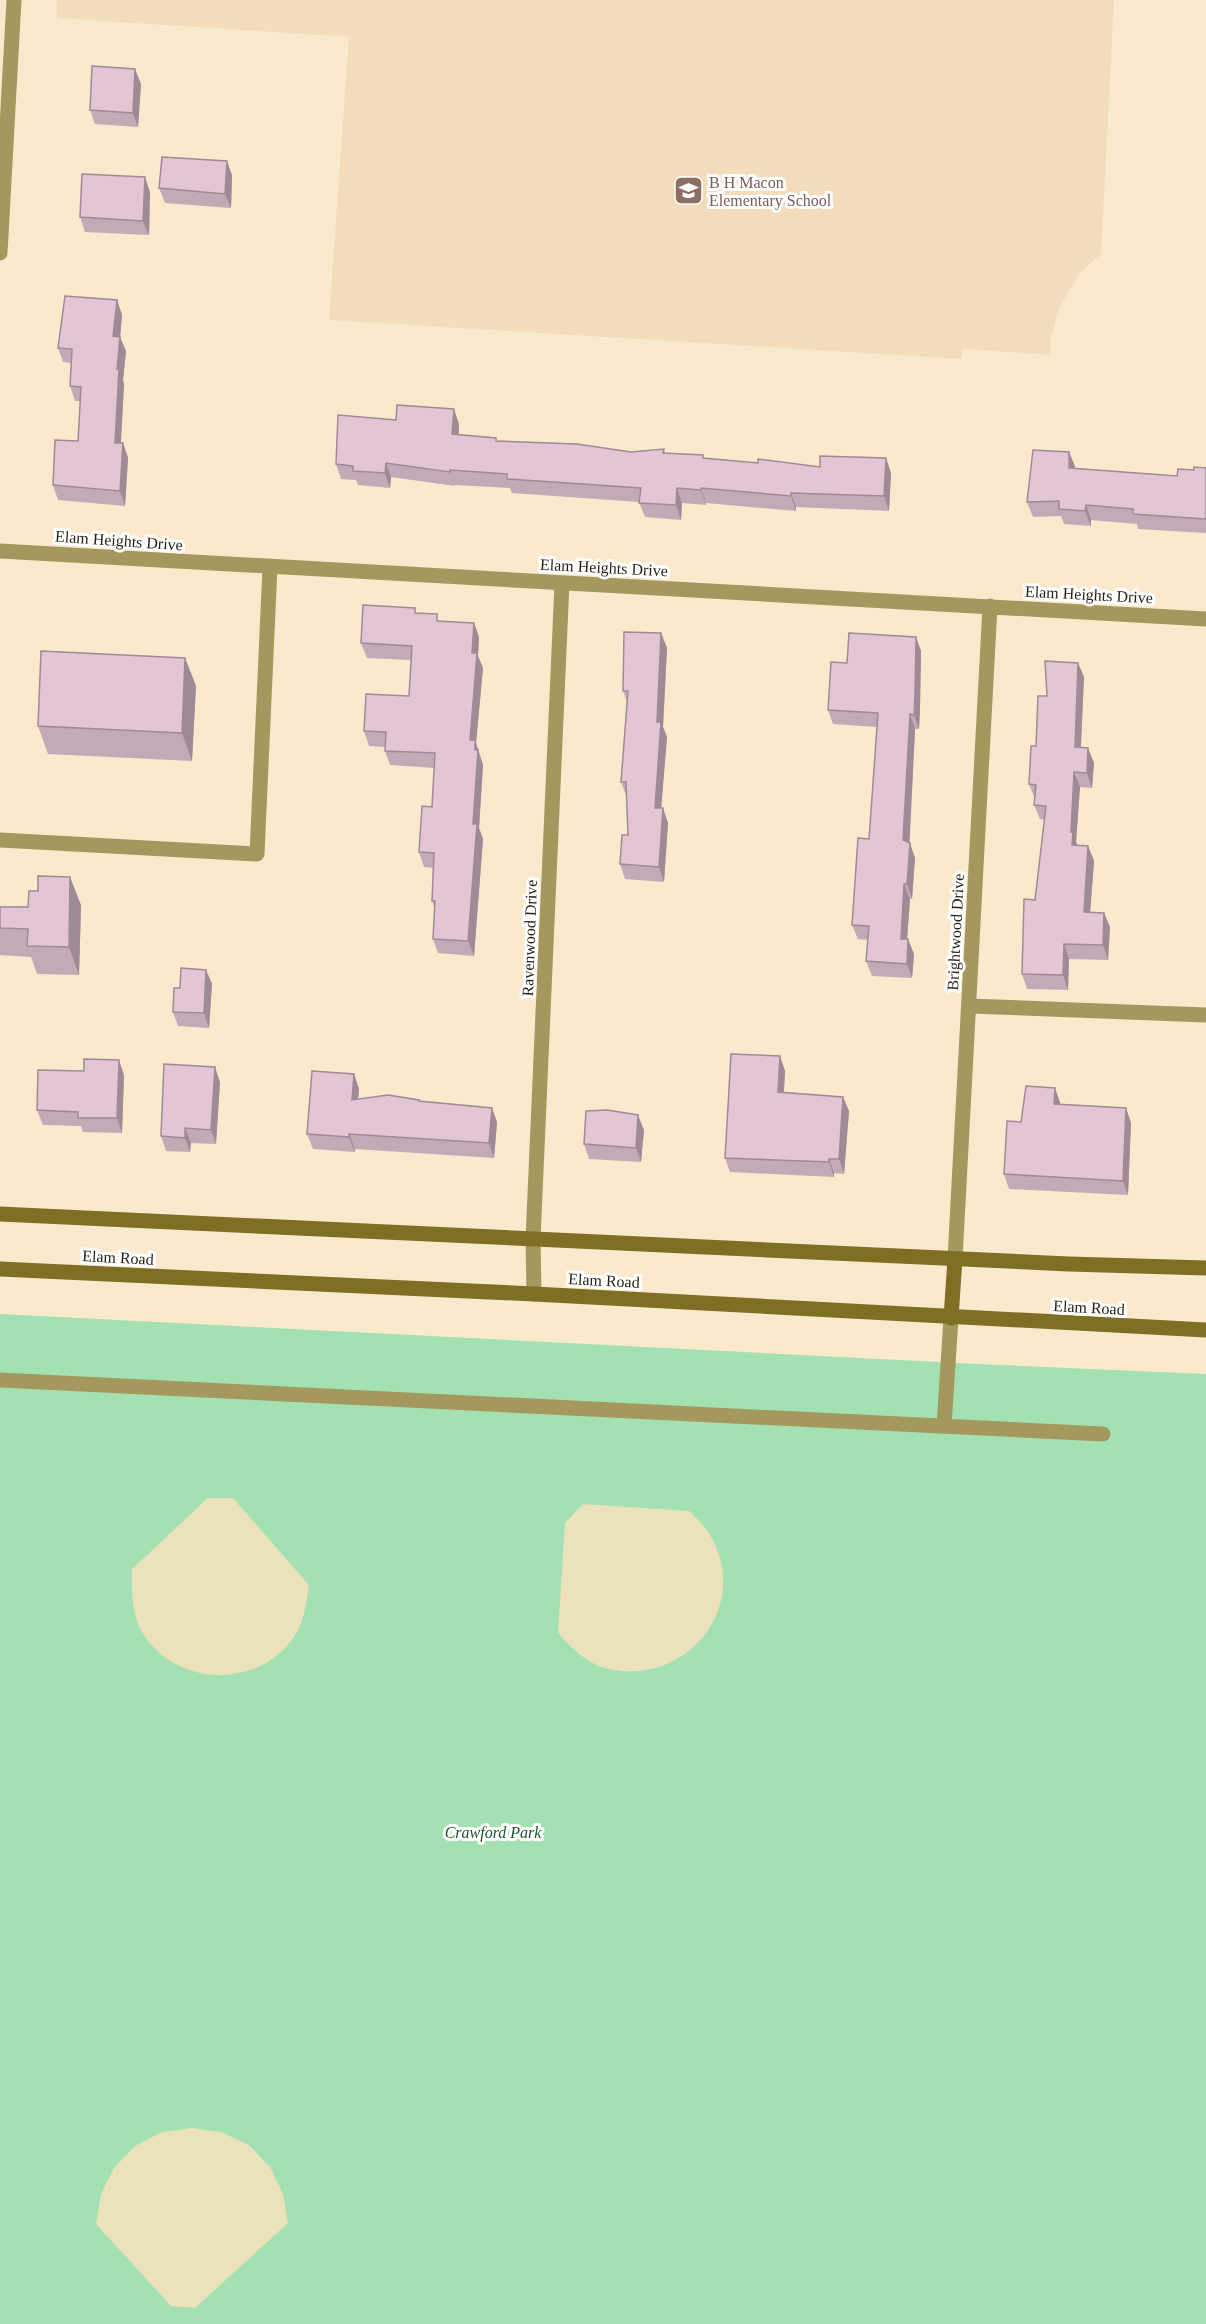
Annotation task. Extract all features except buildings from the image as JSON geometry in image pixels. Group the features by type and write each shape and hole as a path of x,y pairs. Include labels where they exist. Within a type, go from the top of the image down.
{"main road":[{"path":"0,1214 1206,1269"},
{"path":"951,1318 956,1259"},
{"name":"Elam Road","path":"0,1269 534,1294 1206,1330"}],"street":[{"path":"0,253 14,0"},
{"name":"Elam Heights Drive","path":"0,551 1206,619"},
{"path":"0,840 257,854 270,567"},
{"name":"Ravenwood Drive","path":"534,1294 533,1239 562,583"},
{"name":"Brightwood Drive","path":"956,1259 990,606"},
{"path":"970,1005 1206,1016"},
{"path":"944,1426 951,1318"},
{"path":"0,1380 1103,1434"}],"shaded area":[{"name":"B H Macon Elementary School","path":"57,0 1114,0 1101,254 1079,274 1059,308 1050,341 1051,355 963,349 961,359 329,320 349,37 57,18"}],"green space":[{"name":"Crawford Park","path":"0,1314 1206,1374 1206,2324 0,2324"}],"sand":[{"path":"208,1498 233,1498 309,1585 302,1622 291,1641 275,1657 255,1668 234,1674 212,1675 191,1670 170,1661 153,1647 140,1628 134,1606 132,1569"},
{"path":"583,1504 689,1511 708,1532 721,1562 723,1588 717,1613 704,1635 686,1653 664,1665 637,1671 609,1669 587,1660 558,1633 565,1523"},
{"path":"192,2128 221,2132 249,2145 270,2167 283,2194 288,2223 195,2308 171,2306 96,2224 101,2194 114,2168 135,2146 162,2132"}],"place":[{"name":"B H Macon Elementary School","path":"688,191"}]}
